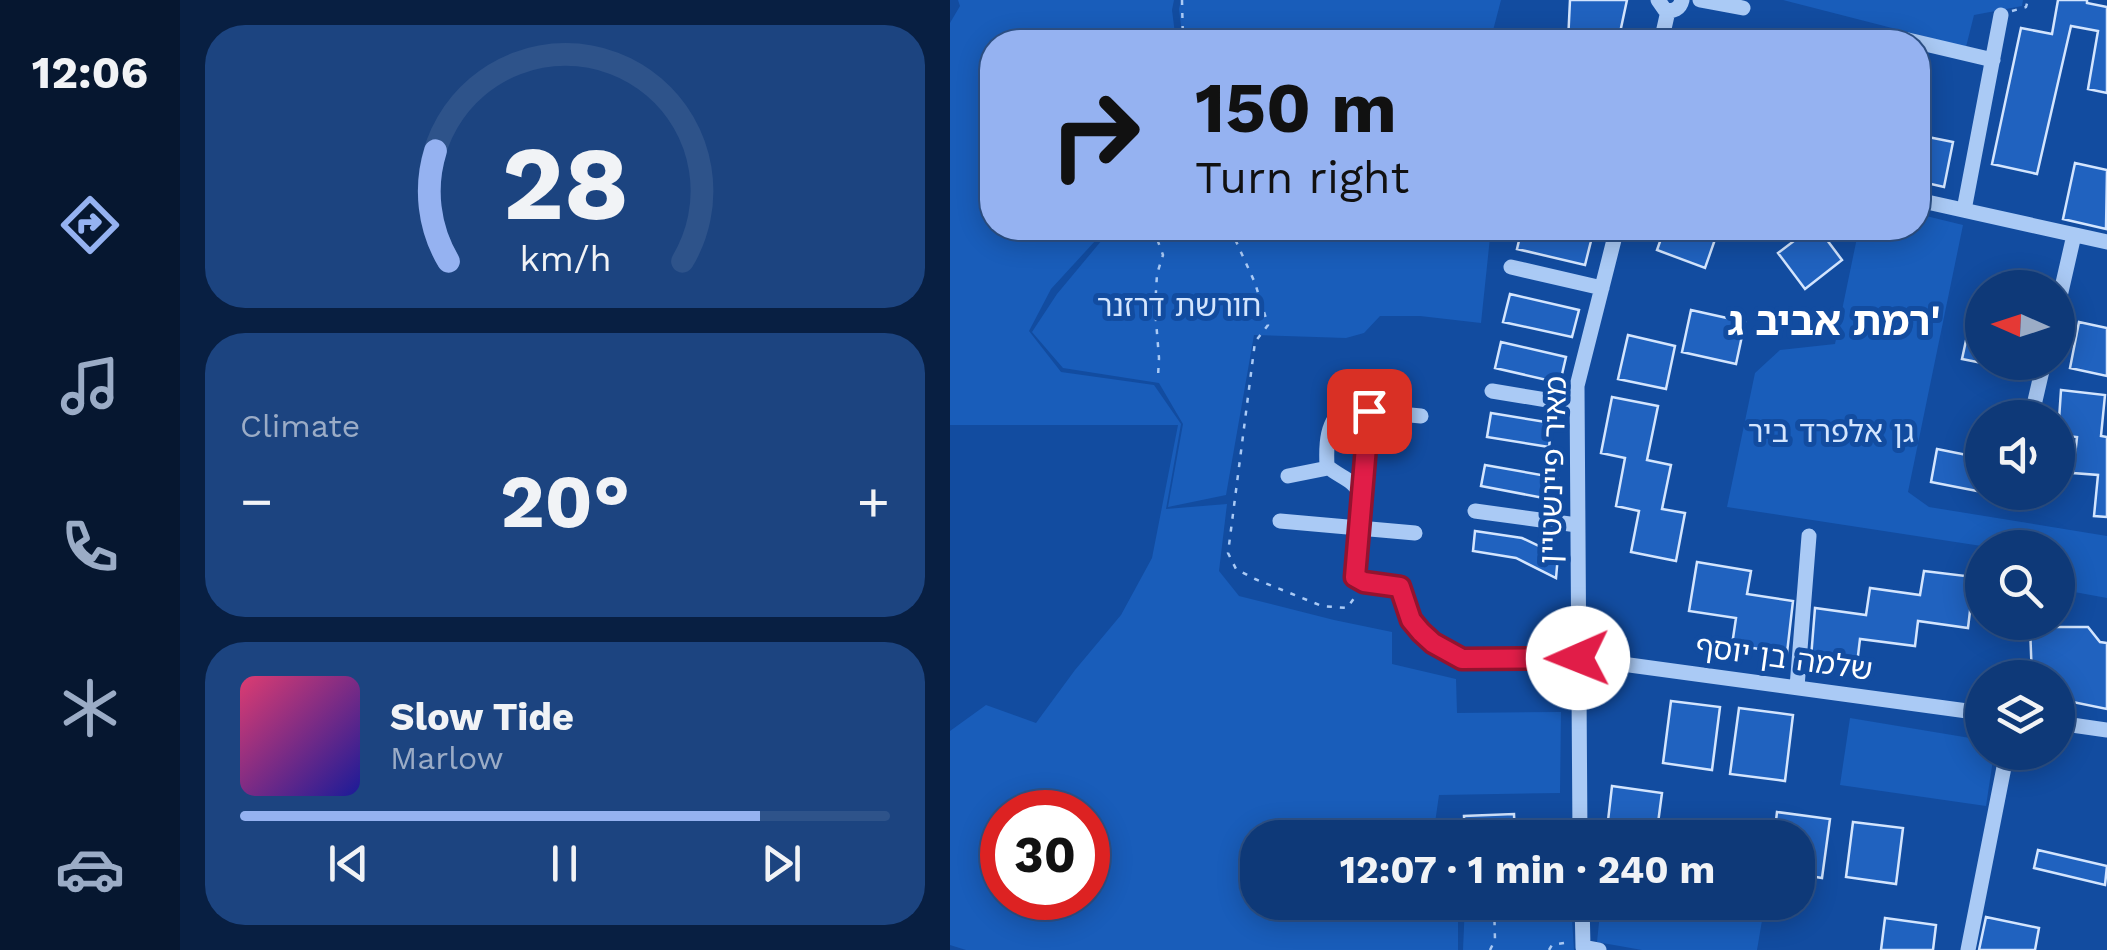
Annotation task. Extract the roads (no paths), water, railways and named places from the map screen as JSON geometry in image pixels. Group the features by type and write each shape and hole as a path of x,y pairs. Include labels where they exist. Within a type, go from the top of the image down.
{"street":[{"path":"1662,30 1663,5 1679,8 1682,0"},
{"path":"1700,0 1743,8"},
{"path":"1964,210 2002,14"},
{"path":"1930,45 1992,60"},
{"path":"1930,203 2107,242"},
{"path":"2066,270 2074,235"},
{"name":"מאיר פיינשטיין","path":"1580,820 1577,386 1614,240"},
{"path":"1511,267 1602,288"},
{"path":"1492,391 1577,405"},
{"path":"1362,494 1354,483 1328,468 1333,418 1346,409 1422,416"},
{"path":"1358,528 1369,411"},
{"path":"1345,478 1364,466"},
{"path":"1288,476 1328,468"},
{"path":"1475,511 1578,525"},
{"path":"1280,521 1415,533"},
{"name":"שלמה בן יוסף","path":"1358,528 1354,574 1357,580 1400,587 1411,620 1421,632 1462,659 1578,658 1965,711"},
{"path":"1796,688 1808,536"},
{"path":"2075,725 2107,730"},
{"path":"1968,950 2003,770"},
{"path":"1582,920 1582,947 1600,950"}],"district":[{"name":"רמת אביב ג'","path":"1834,321"}],"park label":[{"name":"חורשת דרזנר","path":"1179,306"},
{"name":"גן אלפרד ביר","path":"1831,432"}]}
